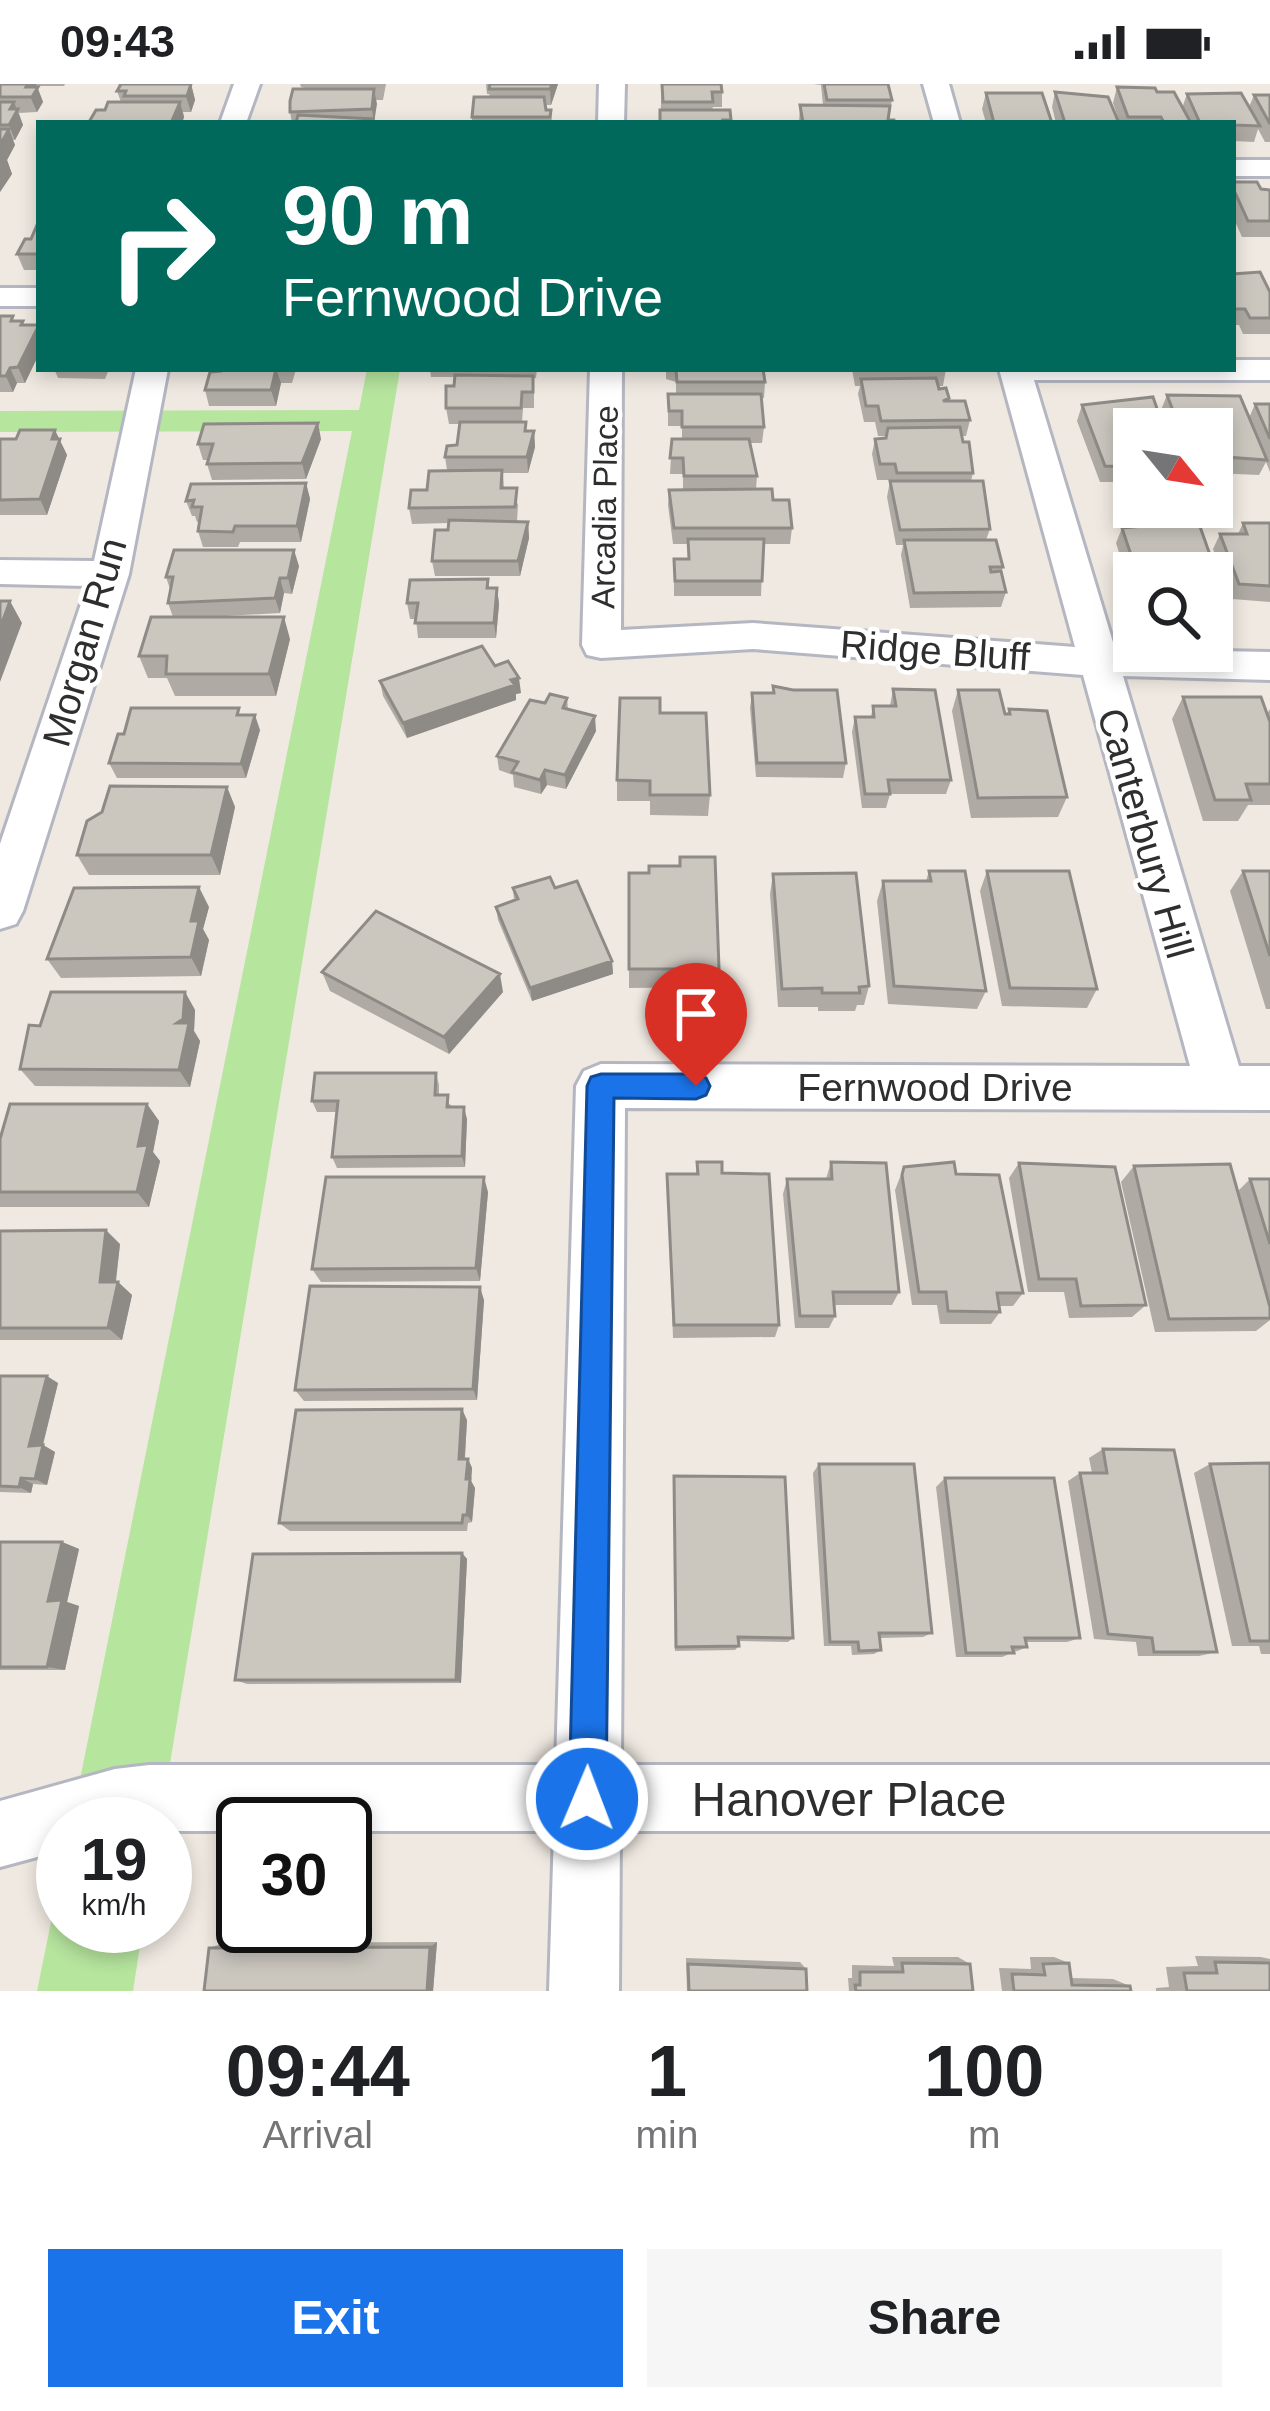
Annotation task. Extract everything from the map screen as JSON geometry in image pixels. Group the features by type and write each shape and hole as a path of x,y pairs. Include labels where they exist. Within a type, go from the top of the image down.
{"street":[{"path":"234,120 247,84"},
{"path":"611,120 612,84"},
{"path":"936,84 946,120"},
{"path":"1236,168 1270,168"},
{"path":"0,297 36,297"},
{"path":"1236,370 1270,370"},
{"name":"Morgan Run","path":"0,911 110,574 151,372"},
{"name":"Arcadia Place","path":"601,645 606,372"},
{"name":"Canterbury Hill","path":"1016,372 1221,1088"},
{"path":"0,572 110,574"},
{"name":"Ridge Bluff","path":"601,645 753,636 1096,662 1270,666"},
{"name":"Fernwood Drive","path":"587,1799 601,1086 1270,1088"},
{"name":"Hanover Place","path":"0,1834 115,1802 149,1798 1270,1798"},
{"path":"584,1991 587,1799"}],"green space":[{"path":"366,372 400,372 164,1797 76,1797 352,431 0,432 0,411 359,410"},
{"path":"45,1953 139,1953 133,1991 37,1991"}],"building":[{"path":"0,84 38,87 32,97 0,97"},
{"path":"121,84 191,84 187,96 124,96 126,91 117,91"},
{"path":"490,84 552,84 550,89 489,89"},
{"path":"662,84 721,84 722,92 712,92 713,102 663,102"},
{"path":"824,84 888,84 892,100 827,100"},
{"path":"1117,87 1174,92 1189,120 1161,117 1128,117"},
{"path":"293,89 374,89 372,109 290,112"},
{"path":"1055,92 1108,97 1118,120 1064,120"},
{"path":"986,93 1042,93 1051,120 993,120"},
{"path":"1241,93 1260,126 1236,125 1236,120 1199,120 1187,94"},
{"path":"1254,95 1270,95 1270,124"},
{"path":"474,97 544,97 550,117 472,117"},
{"path":"0,102 14,102 10,109 18,109 9,125 0,125"},
{"path":"108,102 180,102 172,120 90,120 96,110 105,110"},
{"path":"800,105 890,106 888,120 802,120"},
{"path":"660,110 730,110 731,120 723,120 660,120"},
{"path":"298,115 373,119 373,120 297,120"},
{"path":"1236,182 1257,182 1261,189 1270,190 1270,221 1248,221 1236,195"},
{"path":"36,227 36,254 17,254 25,239 31,239"},
{"path":"1260,272 1270,292 1270,318 1250,318 1245,309 1236,309 1236,274"},
{"path":"0,316 13,316 11,321 23,321 21,325 36,325 18,367 0,376"},
{"path":"210,372 275,372 271,390 205,390"},
{"path":"676,372 763,372 765,382 677,382"},
{"path":"455,375 533,376 533,392 522,392 521,408 446,408 446,386 454,386"},
{"path":"936,378 939,389 946,388 949,398 943,401 965,401 970,420 881,421 878,406 866,406 861,379"},
{"path":"668,394 761,394 764,427 682,427 682,411 669,411"},
{"path":"1167,395 1240,396 1267,460 1233,458 1233,408 1172,408"},
{"path":"1153,397 1157,408 1113,408 1113,466 1105,466 1082,405"},
{"path":"1255,404 1270,404 1270,439"},
{"path":"460,422 526,422 525,431 534,431 527,457 445,457 447,446 457,445"},
{"path":"318,423 302,463 207,464 213,444 198,444 204,424"},
{"path":"960,427 963,442 969,442 973,473 897,473 895,464 880,464 875,439 886,438 888,428"},
{"path":"20,430 55,430 52,439 60,439 40,499 0,500 0,439 16,439"},
{"path":"672,439 749,439 757,476 684,476 683,458 670,458"},
{"path":"502,470 501,488 517,488 515,507 409,508 411,490 427,490 429,471"},
{"path":"890,481 983,481 990,529 900,530"},
{"path":"306,483 297,526 198,531 202,507 192,507 194,500 186,501 191,484"},
{"path":"772,489 773,500 789,500 792,528 674,528 669,490"},
{"path":"449,520 528,522 518,561 432,561 435,530 448,530"},
{"path":"1243,523 1270,523 1270,586 1239,584 1233,552 1227,552 1220,534 1247,534"},
{"path":"1122,528 1200,528 1209,552 1130,552"},
{"path":"688,539 764,539 762,581 675,581 674,559 689,559"},
{"path":"904,540 996,540 1003,567 990,567 991,572 1001,571 1006,592 914,593"},
{"path":"174,550 294,550 288,578 280,578 275,598 168,603 173,577 166,577"},
{"path":"488,579 487,588 497,588 494,623 415,623 418,603 407,603 410,580"},
{"path":"0,601 10,601 0,628"},
{"path":"151,617 284,617 269,674 166,674 167,656 139,656"},
{"path":"482,646 495,666 508,661 519,678 511,680 515,685 403,723 380,681"},
{"path":"773,686 837,690 846,763 757,763 752,693 774,693"},
{"path":"893,689 935,690 951,780 888,780 890,794 865,794 855,717 874,717 873,706 896,706"},
{"path":"958,690 999,690 1005,714 1010,714 1009,709 1047,711 1067,797 978,798"},
{"path":"550,694 567,698 563,708 595,716 565,775 545,770 540,780 512,772 518,762 497,756 530,700 545,703"},
{"path":"1183,697 1261,697 1270,722 1270,784 1246,784 1251,800 1215,800"},
{"path":"620,698 660,698 660,713 706,713 710,795 650,795 650,781 617,780"},
{"path":"131,708 239,708 237,715 255,715 241,764 109,763"},
{"path":"110,786 227,787 211,855 77,855 87,821 102,812"},
{"path":"680,857 715,857 719,969 629,969 629,873 649,873 649,866 680,866"},
{"path":"929,871 965,871 986,991 894,986 883,881 931,881"},
{"path":"987,871 1069,871 1097,989 1010,988"},
{"path":"1243,871 1270,871 1270,956"},
{"path":"856,873 869,986 859,987 860,993 782,989 773,874"},
{"path":"550,877 555,888 577,881 612,961 530,988 496,907 518,899 513,888"},
{"path":"199,887 191,921 199,921 191,957 47,959 74,888"},
{"path":"376,911 500,974 444,1037 322,972"},
{"path":"51,992 185,992 183,1019 177,1023 189,1023 179,1070 20,1069 29,1025 40,1026"},
{"path":"315,1073 436,1073 435,1095 448,1095 447,1107 464,1107 462,1156 332,1157 338,1101 312,1101"},
{"path":"10,1104 147,1104 138,1146 148,1145 137,1192 0,1192 0,1139"},
{"path":"697,1162 722,1162 722,1173 769,1174 779,1325 674,1325 667,1174 698,1174"},
{"path":"831,1162 886,1163 899,1292 833,1292 835,1316 800,1316 787,1179 832,1179"},
{"path":"954,1162 956,1174 999,1175 1023,1293 997,1293 1000,1312 948,1311 946,1292 919,1292 904,1167"},
{"path":"1019,1163 1115,1167 1146,1305 1081,1306 1076,1279 1039,1279"},
{"path":"1230,1164 1270,1318 1169,1319 1134,1166"},
{"path":"326,1177 484,1177 476,1268 312,1269"},
{"path":"1250,1179 1270,1179 1270,1244"},
{"path":"106,1230 100,1282 118,1282 108,1328 0,1328 0,1231"},
{"path":"310,1286 480,1287 473,1389 295,1390"},
{"path":"0,1376 47,1376 29,1446 43,1445 35,1479 21,1478 19,1487 0,1486"},
{"path":"462,1409 459,1459 468,1459 466,1479 470,1479 462,1523 279,1523 296,1410"},
{"path":"1103,1449 1174,1450 1217,1652 1154,1652 1152,1638 1108,1634 1080,1473 1107,1473"},
{"path":"1270,1463 1270,1641 1250,1641 1210,1464"},
{"path":"819,1464 914,1464 932,1633 879,1633 881,1650 859,1651 858,1642 830,1642"},
{"path":"674,1476 785,1477 793,1638 738,1637 739,1646 676,1647"},
{"path":"945,1478 1054,1478 1080,1638 1025,1638 1027,1647 1012,1647 1014,1653 966,1653"},
{"path":"0,1542 62,1542 48,1601 62,1600 47,1667 0,1667"},
{"path":"462,1553 456,1680 235,1680 253,1554"},
{"path":"372,1947 430,1947 427,1991 204,1991 209,1948 216,1948 216,1953 372,1953"},
{"path":"1215,1962 1270,1963 1270,1991 1187,1991 1184,1973 1217,1973"},
{"path":"902,1963 970,1964 973,1991 856,1991 860,1972 903,1972"},
{"path":"1069,1963 1072,1985 1130,1986 1131,1991 1014,1991 1012,1974 1045,1975 1043,1964"},
{"path":"688,1964 806,1969 807,1991 689,1991"}],"route":[{"path":"587,1799 601,1086 696,1086"}]}
